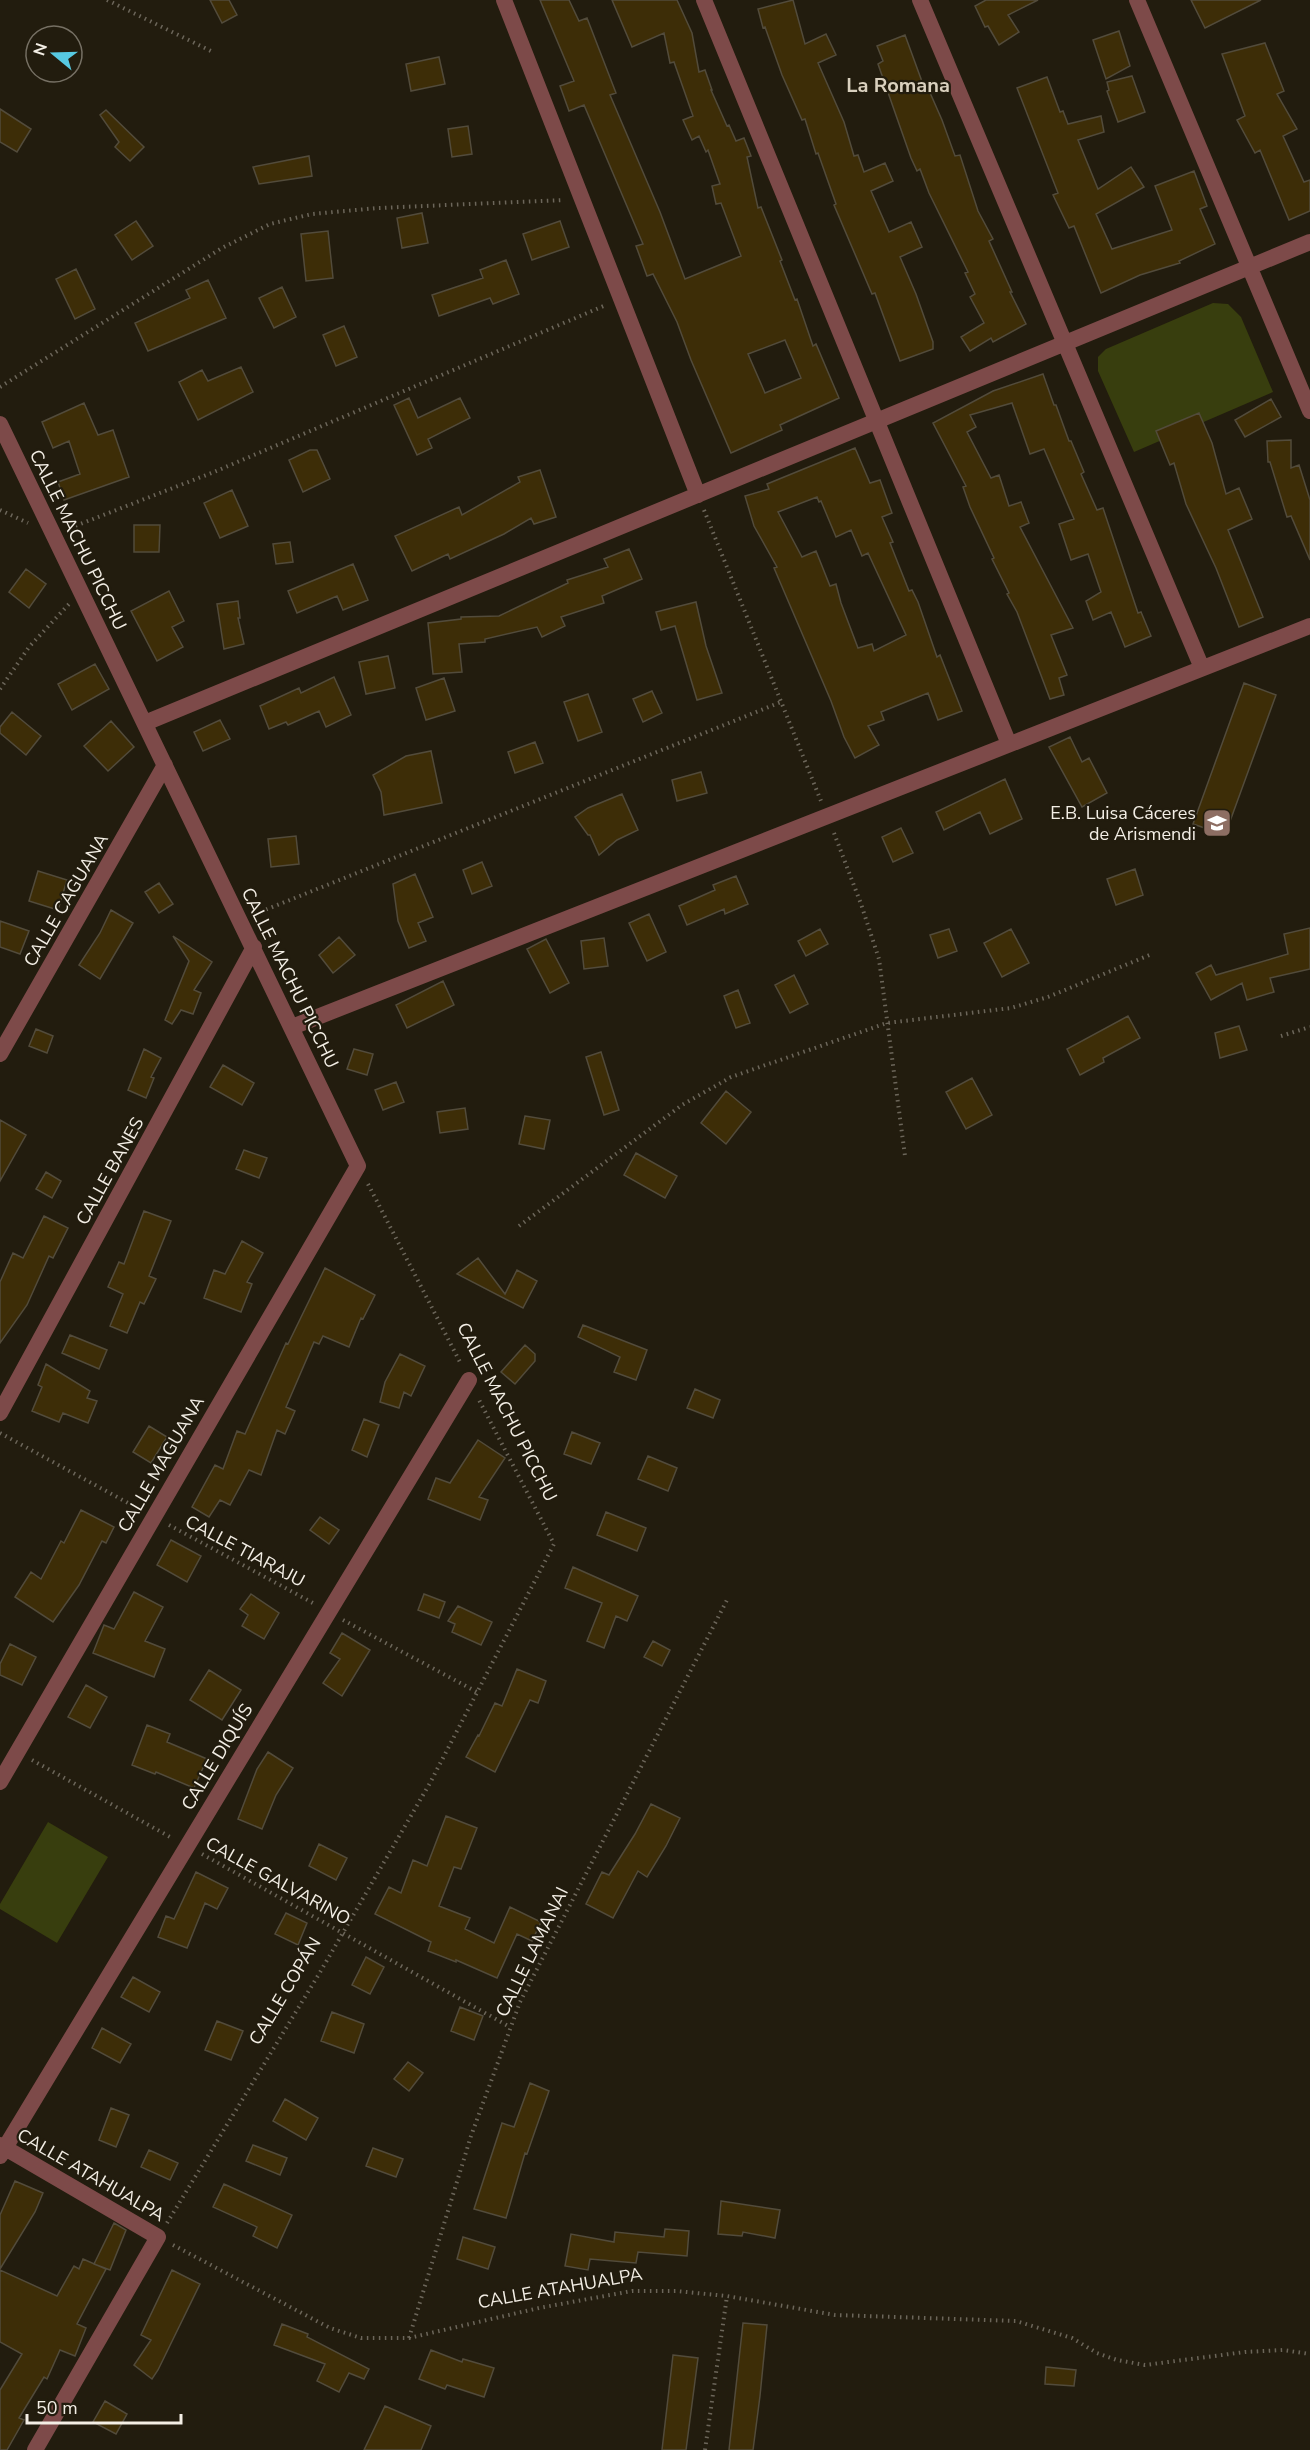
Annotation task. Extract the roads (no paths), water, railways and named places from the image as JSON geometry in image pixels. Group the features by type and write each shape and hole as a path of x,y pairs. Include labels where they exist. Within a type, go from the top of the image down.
{"street":[{"path":"504,0 698,495"},
{"path":"704,0 1009,744"},
{"path":"920,0 1202,668"},
{"path":"1137,0 1310,411"},
{"path":"145,723 1310,242"},
{"name":"CALLE MACHU PICCHU","path":"0,424 358,1166"},
{"path":"292,1027 1310,626"},
{"name":"CALLE CAGUANA","path":"0,1054 165,765"},
{"name":"CALLE BANES","path":"0,1413 254,947"},
{"name":"CALLE MAGUANA","path":"0,1782 358,1166"},
{"name":"CALLE DIQUÍS","path":"2,2149 469,1380"},
{"name":"CALLE ATAHUALPA","path":"2,2149 158,2237 35,2450"}],"place":[{"name":"E.B. Luisa Cáceres de Arismendi","path":"1217,823"}],"district":[{"name":"La Romana","path":"898,85"}]}
